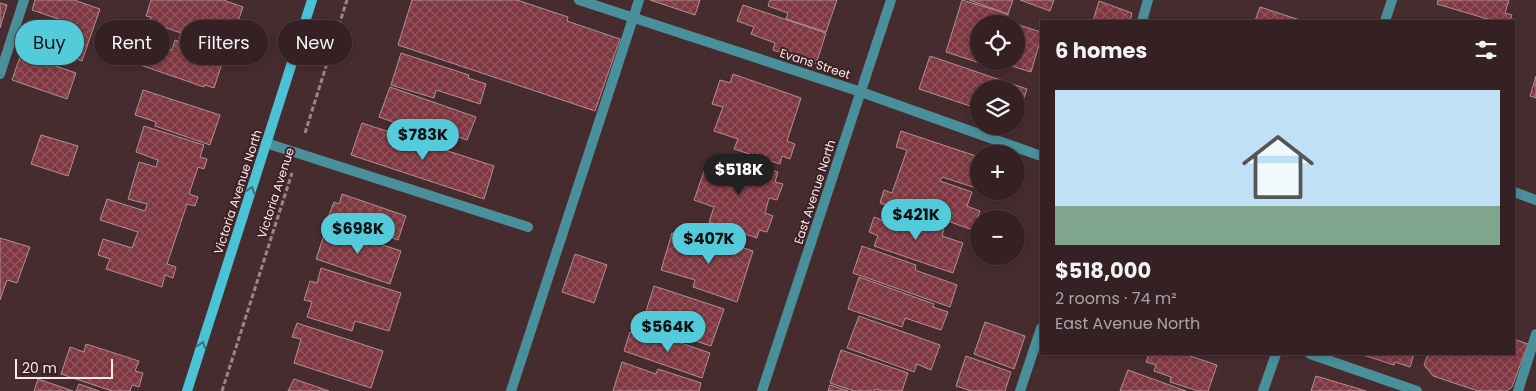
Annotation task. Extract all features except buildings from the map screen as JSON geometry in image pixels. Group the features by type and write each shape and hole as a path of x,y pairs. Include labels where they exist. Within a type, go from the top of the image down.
{"main road":[{"name":"Victoria Avenue North","path":"187,391 312,0"}],"street":[{"path":"0,74 24,0"},
{"name":"Evans Street","path":"579,0 861,92 1040,156"},
{"path":"510,391 639,0"},
{"name":"East Avenue North","path":"762,391 891,0"},
{"path":"1142,20 1148,0"},
{"path":"1385,20 1392,0"},
{"path":"266,143 528,227"},
{"path":"1515,192 1536,200"},
{"path":"1020,391 1040,331"},
{"path":"1518,391 1536,334"},
{"path":"1263,391 1276,355"},
{"path":"1313,355 1417,391"}],"path":[{"name":"Victoria Avenue","path":"222,391 347,0"}]}
